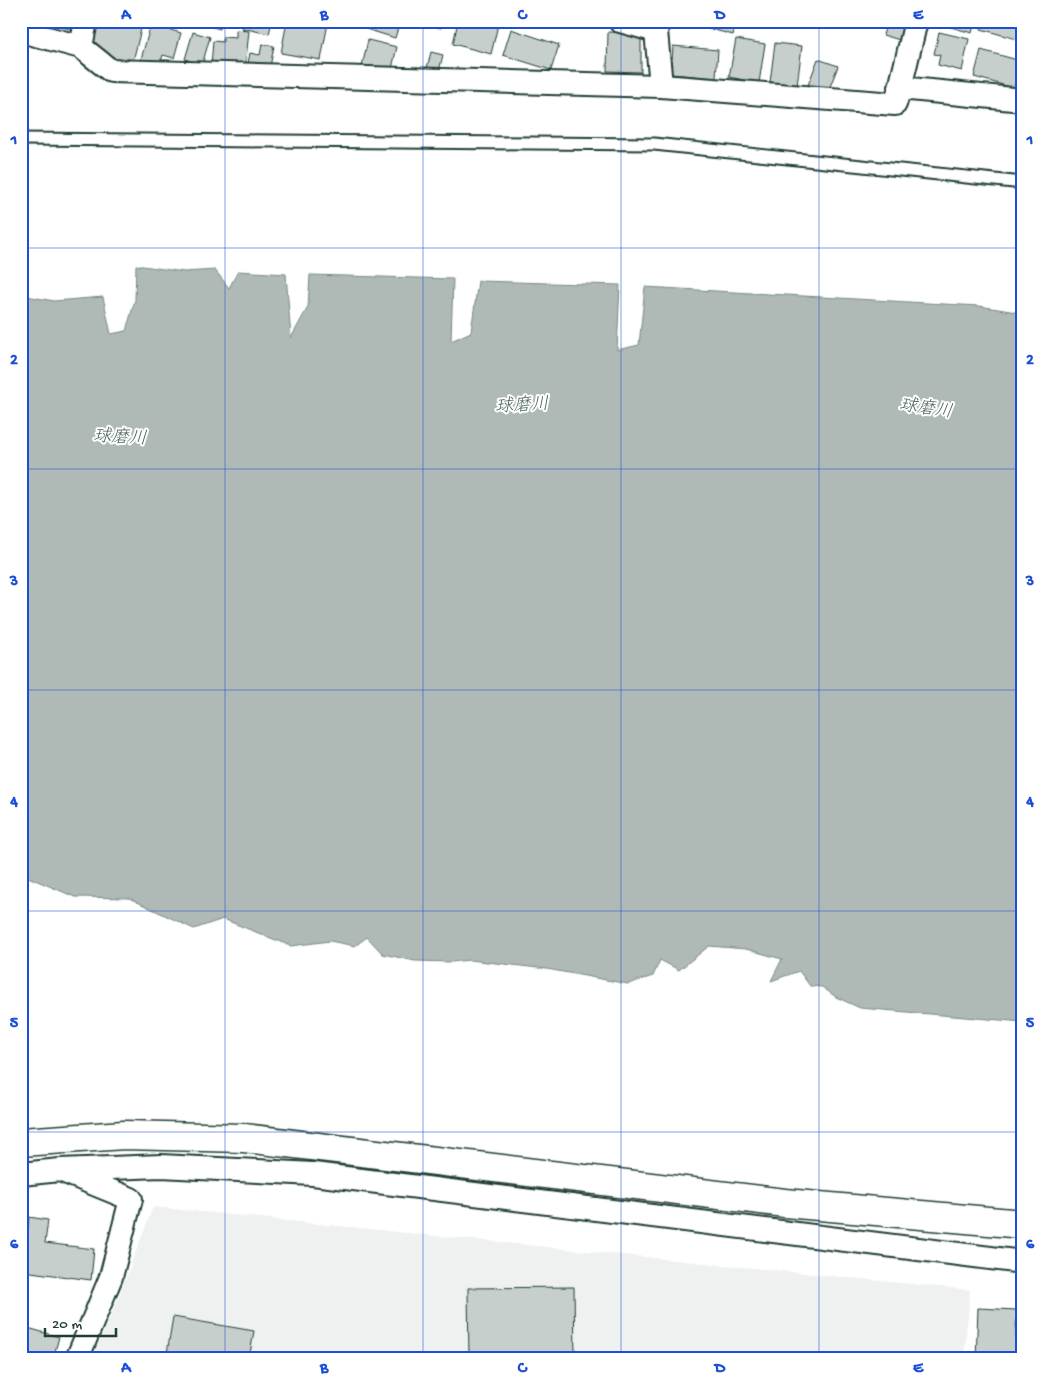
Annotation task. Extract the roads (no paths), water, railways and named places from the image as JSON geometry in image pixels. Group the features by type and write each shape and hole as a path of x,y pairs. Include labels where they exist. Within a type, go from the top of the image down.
{"street":[{"path":"81,46 86,21"},
{"path":"620,21 657,26 661,86"},
{"path":"21,31 81,46 111,71 661,86 895,104 916,21"},
{"path":"900,88 1023,100"},
{"path":"21,1142 124,1135 244,1138 785,1203 1023,1224"},
{"path":"21,1174 60,1170 160,1166 313,1174 1023,1262"},
{"path":"60,1170 131,1199 112,1277 77,1359"}],"lane":[{"path":"21,139 654,144 1023,184"}],"water":[{"name":"球磨川","path":"136,265 184,272 215,270 229,288 238,271 286,274 291,338 308,307 310,275 453,279 451,341 471,332 478,281 620,285 617,350 639,345 645,287 979,306 1023,313 1023,1022 860,1008 836,997 822,987 810,986 799,971 771,981 782,959 746,949 709,946 679,970 660,960 653,976 628,984 547,969 470,960 451,962 415,961 383,954 367,937 355,946 330,941 291,946 223,919 194,929 129,898 75,897 21,874 21,295 54,301 103,297 111,334 126,331 135,300"}]}
